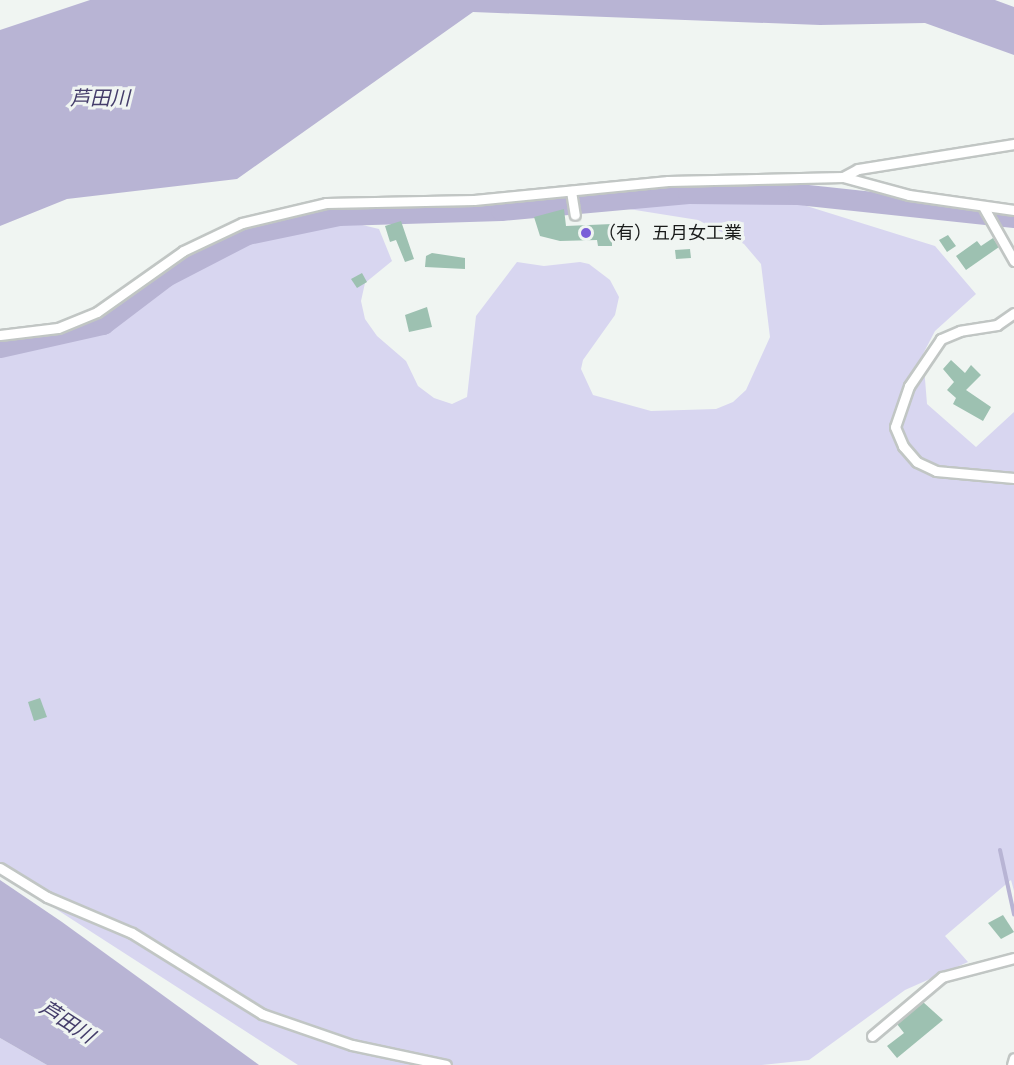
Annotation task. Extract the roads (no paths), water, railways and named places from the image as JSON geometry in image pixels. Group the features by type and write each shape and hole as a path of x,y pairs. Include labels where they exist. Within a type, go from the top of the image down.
{"street":[{"path":"843,177 858,169 1014,144"},
{"path":"0,335 58,328 97,312 183,252 242,223 326,203 429,203 668,181 843,177 909,195 984,208 1014,210"},
{"path":"571,191 575,215"},
{"path":"984,208 1014,261"},
{"path":"1014,313 997,325 960,331 941,339 909,386 895,427 903,446 916,462 936,471 1014,478"},
{"path":"0,868 47,897 132,933 262,1014 352,1045 446,1065"},
{"path":"872,1036 942,977 1014,958"},
{"path":"1012,1065 1014,1058"}],"water":[{"name":"芦田川","path":"90,0 995,0 1014,7 1014,55 925,23 820,25 473,12 237,179 67,199 0,226 0,30"},
{"name":"芦田川","path":"0,880 62,922 259,1065 47,1065 0,1038"}],"waterway":[{"path":"0,347 103,324 166,276 247,234 339,215 501,210 688,193 798,194 1014,217"},
{"path":"1000,850 1014,914"}],"place":[{"name":"（有）五月女工業","path":"586,233"}]}
